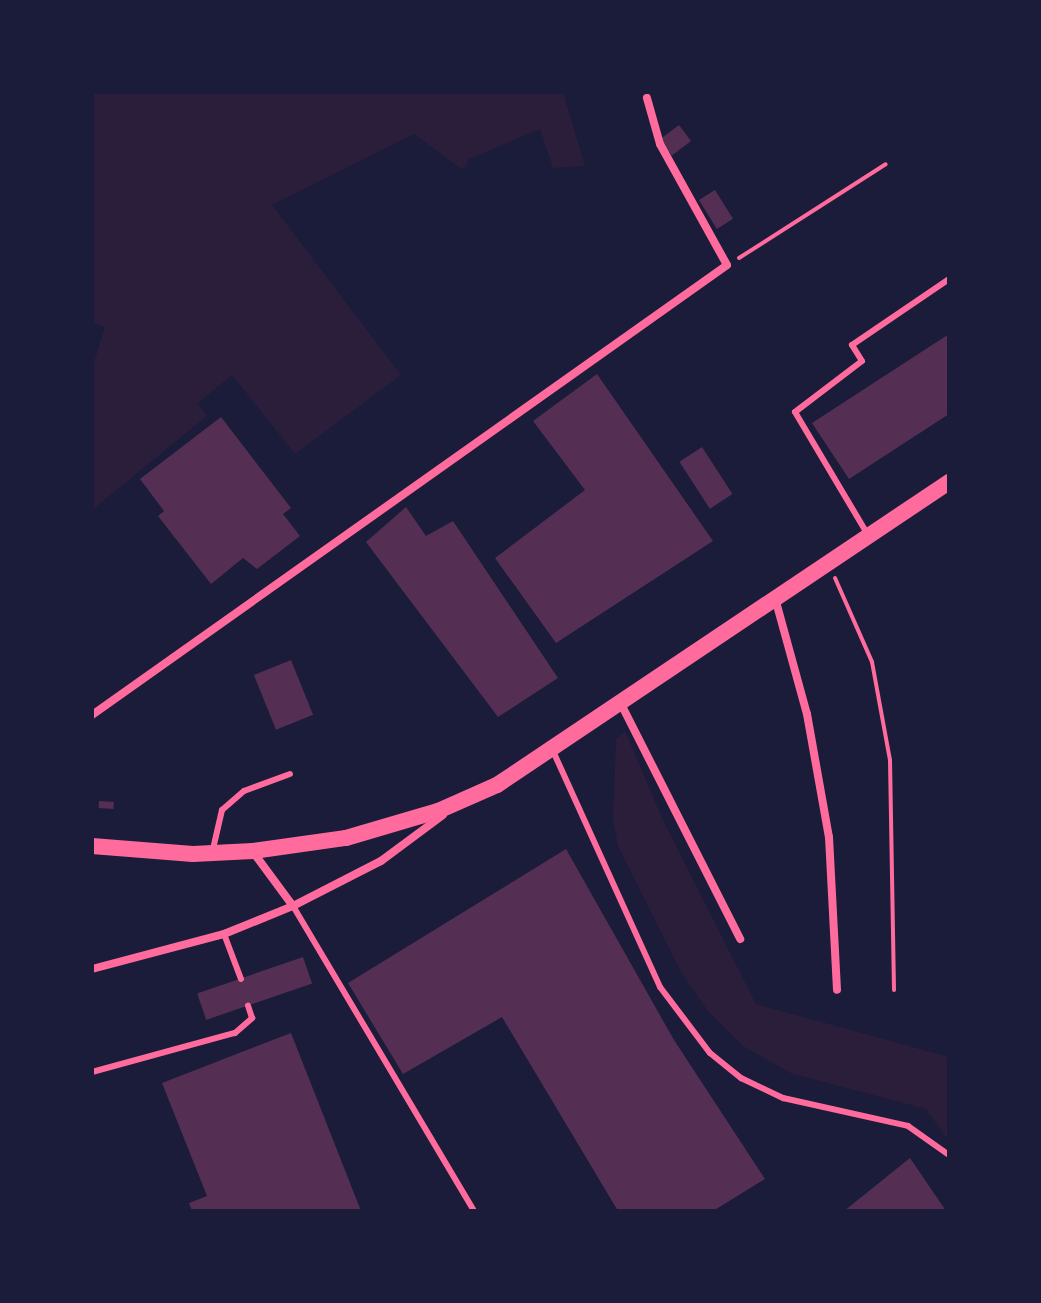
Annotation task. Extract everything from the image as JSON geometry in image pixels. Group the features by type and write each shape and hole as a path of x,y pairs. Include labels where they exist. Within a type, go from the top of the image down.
{"main road":[{"path":"92,846 213,853 253,851 346,838 460,802 497,785 619,699 949,482"}],"street":[{"path":"92,715 727,265 660,144 647,98"},
{"path":"775,597 807,714 829,837 837,990"},
{"path":"619,699 740,939"},
{"path":"92,969 224,934 293,906 381,861 460,802"},
{"path":"253,851 293,906"}],"lane":[{"path":"868,535 795,412 862,361 852,345 949,279"},
{"path":"552,747 660,987 710,1053 741,1078 783,1098 908,1126 949,1155"},
{"path":"213,853 222,810 244,791 290,774"},
{"path":"293,906 474,1211"},
{"path":"224,934 241,979"},
{"path":"92,1072 235,1033 252,1018 248,1006"}],"path":[{"path":"727,265 886,164"},
{"path":"828,562 872,662 890,760 894,990"}],"shaded area":[{"path":"92,92 563,92 585,166 553,168 540,129 469,159 463,170 414,134 272,205 401,375 295,454 232,375 198,403 207,416 92,510 92,368 105,327 92,323"},
{"path":"625,731 663,820 756,1004 949,1057 949,1141 926,1109 790,1073 743,1046 708,1011 682,974 618,846 613,820 616,739"}],"building":[{"path":"679,125 691,141 672,155 660,139"},
{"path":"715,190 733,219 717,229 699,200"},
{"path":"949,334 949,414 849,479 812,423"},
{"path":"597,374 713,541 556,643 495,558 585,490 533,421"},
{"path":"221,417 291,508 283,514 300,536 257,569 243,558 211,584 158,516 164,511 140,479"},
{"path":"702,447 732,494 710,509 679,462"},
{"path":"406,507 426,536 453,521 558,678 498,717 366,542"},
{"path":"291,660 313,715 276,730 254,675"},
{"path":"99,801 114,802 113,809 99,808"},
{"path":"566,849 674,1040 765,1179 713,1211 618,1211 502,1017 403,1074 348,983"},
{"path":"303,957 312,983 206,1020 197,993"},
{"path":"291,1033 361,1211 192,1211 189,1203 207,1196 162,1083"},
{"path":"910,1158 946,1211 844,1211"}]}
